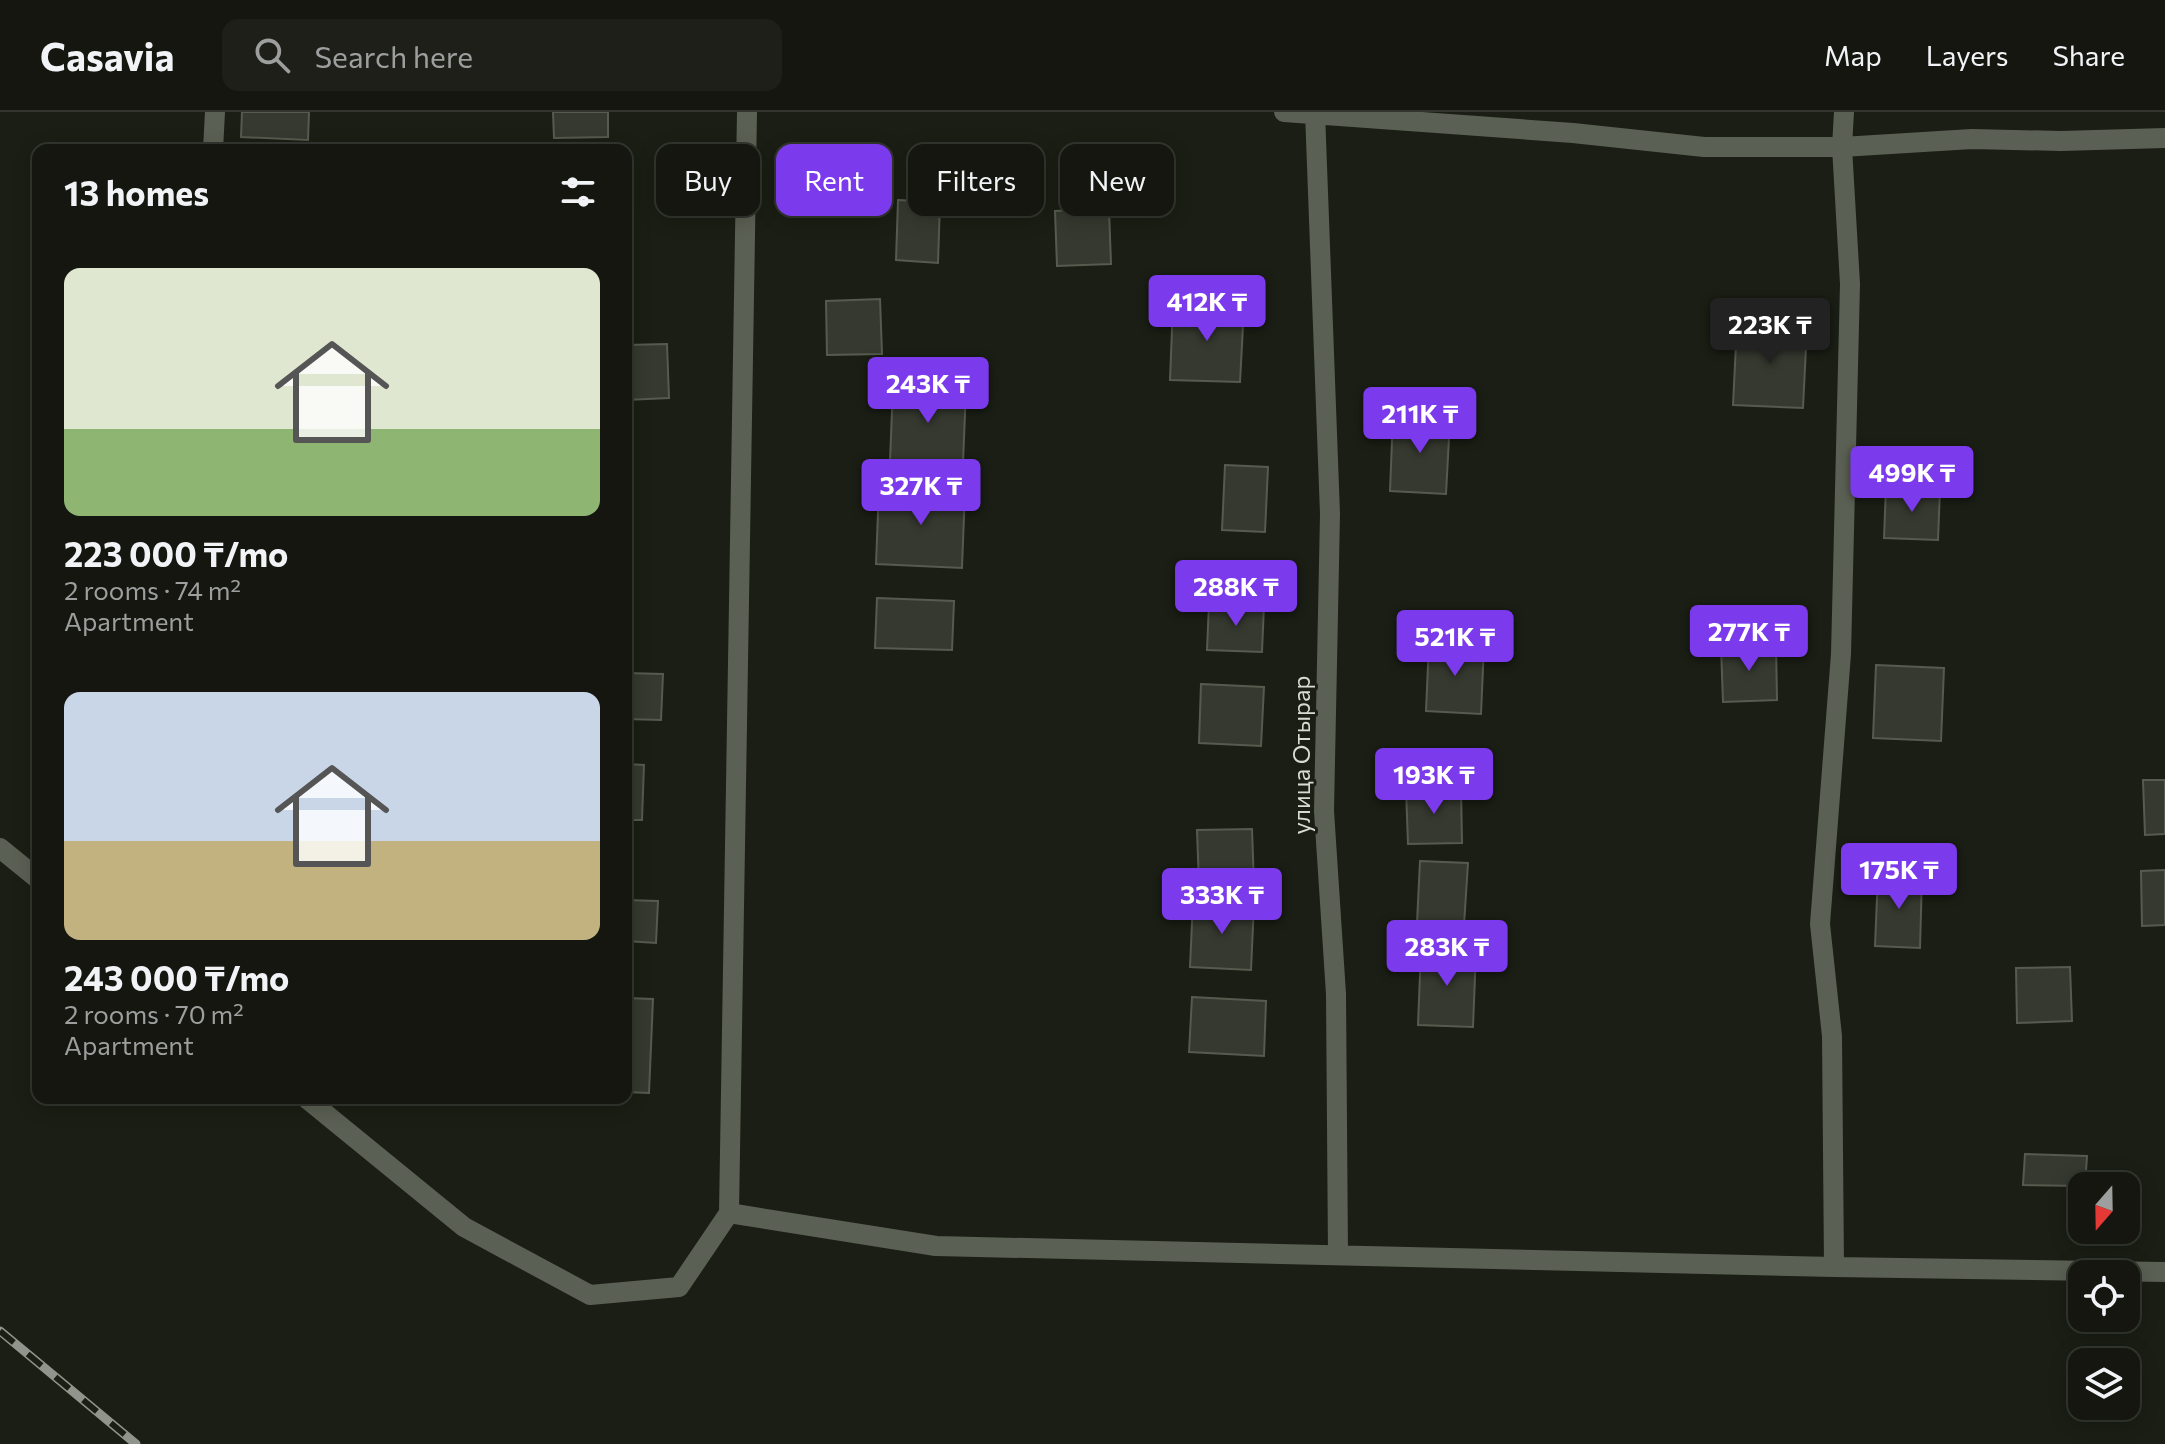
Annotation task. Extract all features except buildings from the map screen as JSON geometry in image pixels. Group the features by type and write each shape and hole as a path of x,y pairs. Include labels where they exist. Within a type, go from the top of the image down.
{"street":[{"path":"213,144 215,112"},
{"path":"313,1104 464,1227 590,1295 679,1287 729,1213 747,112"},
{"path":"1284,112 1573,133 1704,147 1842,147 1972,139 2061,141 2165,138"},
{"path":"1834,1267 1832,1036 1820,924 1841,654 1850,284 1842,147 1844,112"},
{"name":"улица Отырар","path":"1315,114 1330,514 1324,811 1336,994 1338,1255"},
{"path":"0,848 32,874"},
{"path":"729,1213 936,1246 2165,1272"}],"railway":[{"path":"0,1331 136,1444"}]}
